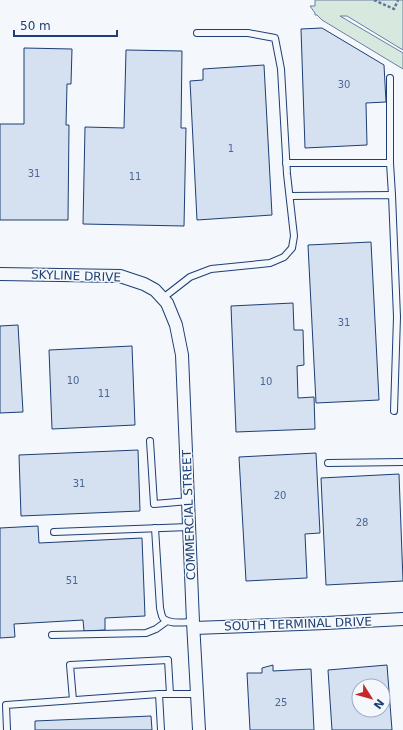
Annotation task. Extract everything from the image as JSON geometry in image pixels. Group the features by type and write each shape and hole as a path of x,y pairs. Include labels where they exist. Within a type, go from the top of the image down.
{"street":[{"name":"SKYLINE DRIVE","path":"0,274 120,276 144,284 155,290 165,300"},
{"name":"COMMERCIAL STREET","path":"165,300 176,325 182,355 199,730"},
{"name":"SOUTH TERMINAL DRIVE","path":"194,625 326,623 403,619"}],"lane":[{"path":"165,300 190,277 211,269 270,263 284,257 292,248 294,236 286,163 281,68 275,38 248,33 197,34"},
{"path":"390,78 390,163 397,317 394,410"},
{"path":"286,163 390,163"},
{"path":"290,196 392,195"},
{"path":"150,441 154,504 189,501"},
{"path":"328,464 403,462"},
{"path":"54,532 189,527"},
{"path":"154,528 162,617 167,621 194,625"},
{"path":"52,635 146,633 167,621"},
{"path":"73,700 70,665 168,660 170,694"},
{"path":"7,730 6,705 159,694 198,694"},
{"path":"159,694 161,730"}],"path":[{"path":"374,0 394,9 398,0"}],"shaded area":[{"path":"315,0 403,0 403,50 347,16 340,16 403,53 403,69 315,15 310,6 315,6"}],"building":[{"path":"322,28 384,65 386,102 366,103 367,145 305,148 301,29"},
{"path":"24,48 72,49 71,84 67,84 66,125 69,125 68,220 0,220 0,124 24,124"},
{"path":"126,50 182,51 181,128 186,128 184,226 83,224 85,127 124,128"},
{"path":"264,65 272,215 197,220 190,81 203,80 203,69"},
{"path":"371,242 379,400 316,403 308,245"},
{"path":"293,303 294,330 303,330 304,365 297,366 298,398 314,397 315,429 236,432 231,306"},
{"path":"18,325 23,412 0,413 0,326"},
{"path":"132,346 135,425 52,429 49,350"},
{"path":"138,450 140,511 21,516 19,455"},
{"path":"316,453 320,533 305,534 307,578 246,581 239,457"},
{"path":"399,474 403,581 326,585 321,478"},
{"path":"38,526 39,543 142,538 145,616 105,618 105,630 84,631 83,620 14,624 15,637 0,638 0,528"},
{"path":"273,665 273,671 311,669 314,730 250,730 247,673 262,673 262,668"},
{"path":"387,665 388,678 351,678 351,718 391,717 392,730 332,730 328,670"},
{"path":"151,716 152,730 35,730 35,721"}]}
